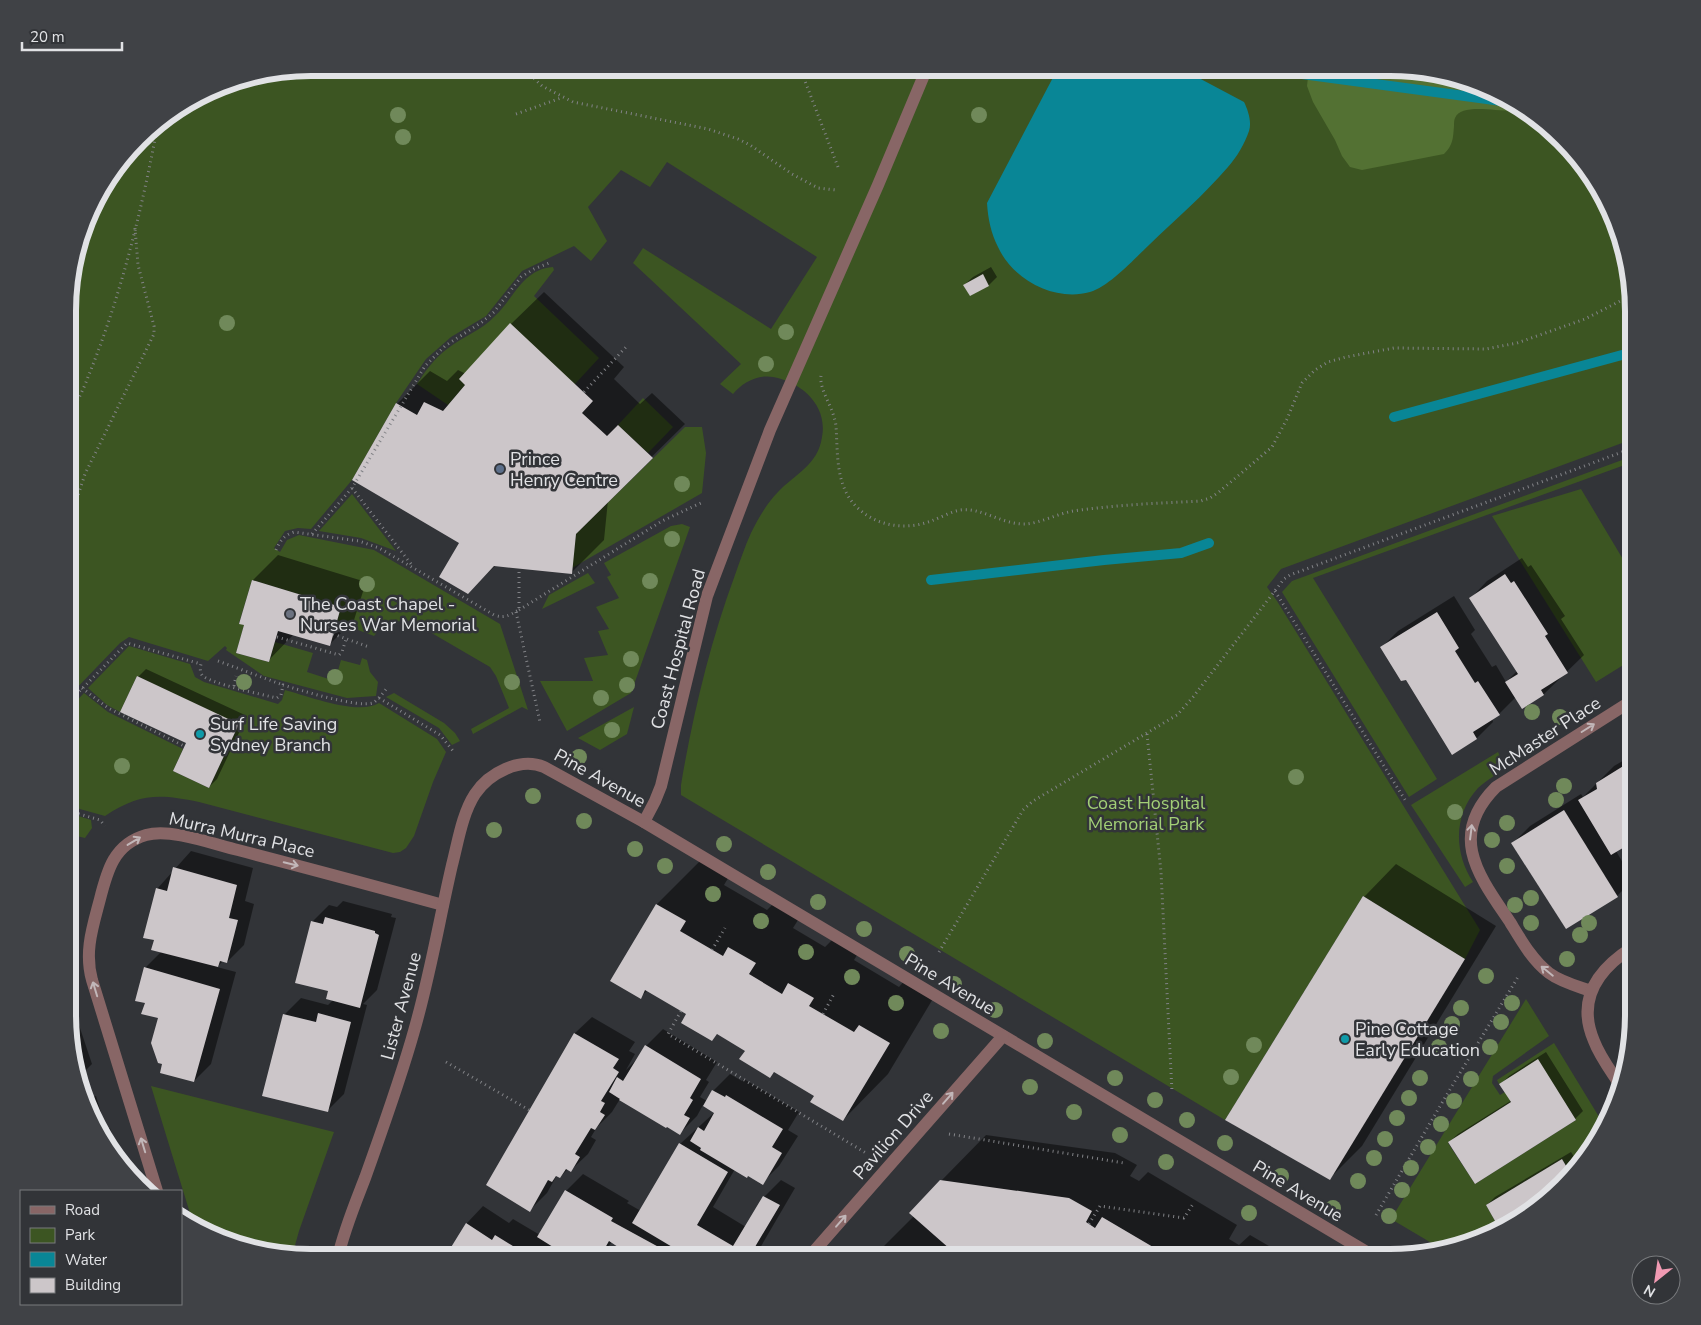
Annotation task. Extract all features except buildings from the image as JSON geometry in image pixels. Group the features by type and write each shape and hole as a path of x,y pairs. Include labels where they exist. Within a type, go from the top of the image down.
{"street":[{"name":"Coast Hospital Road","path":"644,822 661,786 707,596 770,430 878,185 924,76"},
{"name":"McMaster Place","path":"1591,992 1556,978 1539,965 1530,953 1476,868 1470,847 1471,830 1479,807 1496,787 1625,705"},
{"name":"Pine Avenue","path":"500,771 514,766 541,765 644,822 1360,1249"},
{"name":"Lister Avenue","path":"341,1249 405,1061 428,977 443,905 470,802 484,783 500,771"},
{"name":"Murra Murra Place","path":"157,1190 90,974 88,957 90,938 106,875 112,862 122,849 146,835 172,834 443,905"},
{"path":"1616,1078 1592,1038 1588,1021 1589,999 1605,968 1625,952"},
{"name":"Pavilion Drive","path":"816,1249 1003,1036"}],"path":[{"path":"531,76 542,86 562,98 588,106 708,129 738,138 808,183 818,188 836,190"},
{"path":"803,76 838,167"},
{"path":"516,114 562,98"},
{"path":"76,402 88,379 124,273 155,135"},
{"path":"76,500 91,462 154,334 154,326 138,265 135,228"},
{"path":"312,534 352,488 425,366 445,346 494,312 520,277 534,269 549,264"},
{"path":"822,371 820,382 834,415 838,470 848,494 861,511 895,526 921,525 959,510 976,511 1012,523 1026,524 1058,514 1081,510 1143,503 1201,501 1210,498 1231,483 1272,447 1287,419 1302,383 1314,370 1328,362 1353,355 1394,348 1486,349 1517,343 1585,319 1624,299"},
{"path":"584,392 626,347"},
{"path":"939,952 1027,805 1178,715 1284,579 1290,575 1625,451"},
{"path":"352,488 412,567"},
{"path":"276,550 282,539 287,534 294,532 359,540 379,548 494,615 507,617 662,521 703,502"},
{"path":"519,569 517,611 540,722"},
{"path":"1275,591 1407,803"},
{"path":"333,634 369,647"},
{"path":"277,637 339,655 342,652 346,639"},
{"path":"76,694 127,642 200,664 201,673 205,678 277,698 281,695 283,685"},
{"path":"218,661 283,685 337,700 373,702 387,688"},
{"path":"234,686 236,676"},
{"path":"82,688 108,708 184,746"},
{"path":"379,698 440,735 454,752"},
{"path":"1147,734 1161,872 1172,1092"},
{"path":"76,813 100,820 105,826"},
{"path":"712,950 725,928"},
{"path":"1376,1215 1518,976"},
{"path":"823,1014 835,992"},
{"path":"681,1011 668,1034 866,1153"},
{"path":"446,1062 530,1110"},
{"path":"949,1134 1124,1163"},
{"path":"1090,1224 1100,1206 1184,1218 1193,1204"}],"green space":[{"name":"Coast Hospital Memorial Park","path":"311,76 1390,76 1421,78 1451,84 1494,100 1521,116 1545,134 1567,156 1585,180 1601,207 1617,250 1623,280 1625,311 1625,442 1281,569 1267,587 1480,930 1465,959 1363,896 1225,1120 681,795 681,785 704,673 726,599 745,548 751,533 770,501 816,455 820,447 823,426 821,415 811,397 794,384 767,376 756,378 746,383 733,394 720,384 741,364 633,263 643,248 771,329 817,257 667,162 650,187 621,170 588,207 607,241 591,261 574,246 522,271 486,316 451,337 426,359 396,403 352,480 311,529 298,528 285,531 274,548 280,552 287,540 299,535 374,550 500,624 528,710 522,707 473,734 471,729 509,708 496,676 490,667 411,621 400,621 390,624 381,628 374,636 337,622 341,607 252,580 239,623 244,625 236,653 269,662 275,642 313,653 307,672 335,681 341,660 360,665 362,658 367,660 370,672 378,682 376,696 347,698 264,676 226,650 225,646 208,661 129,637 120,643 76,689 76,311 78,280 84,250 100,207 116,180 134,156 156,134 180,116 207,100 250,84 280,78"},
{"path":"1308,76 1421,78 1451,84 1480,94 1512,111 1466,110 1459,113 1455,118 1452,142 1444,154 1362,170 1350,167 1342,156 1313,102 1307,86"},
{"path":"553,267 554,270 534,296 599,358 575,384 460,379 465,385 448,405 417,384 430,365 443,353 495,316 526,279 543,269"},
{"path":"643,398 673,427 648,453 618,425"},
{"path":"685,427 702,427 706,453 702,493 572,568 576,534"},
{"path":"1625,459 1625,465 1313,578 1437,779 1409,797 1282,592 1292,581"},
{"path":"1581,489 1625,563 1625,664 1596,682 1492,516"},
{"path":"352,494 396,551 361,538 319,531"},
{"path":"682,524 690,527 631,693 567,731 540,681 593,681 584,658 608,655 598,631 609,629 596,607 619,598 607,577 611,575 604,563 671,526"},
{"path":"588,573 595,583 542,609 549,595"},
{"path":"129,646 190,664 195,677 204,682 278,704 282,700 285,690 346,706 370,706 379,703 437,739 446,752 414,836 406,848 400,852 393,853 199,802 172,798 150,797 140,799 117,808 105,816 76,808 76,702 84,693 108,712 183,749 173,771 209,788 239,725 137,676 120,712 107,705 88,688"},
{"path":"394,693 444,723 455,733 460,741 452,745 439,728 386,697"},
{"path":"634,707 627,734 600,750 578,738"},
{"path":"1498,752 1504,765 1499,772 1478,788 1464,810 1460,822 1459,834 1462,859 1473,882 1465,887 1411,805"},
{"path":"76,815 91,820 92,828 85,838 76,836"},
{"path":"1526,999 1549,1036 1493,1076 1492,1083 1500,1095 1505,1092 1511,1102 1448,1143 1475,1184 1576,1120 1538,1060 1499,1084 1497,1080 1554,1043 1600,1119 1593,1132 1568,1168 1562,1159 1486,1205 1496,1223 1494,1225 1451,1241 1434,1244 1391,1219"},
{"path":"151,1086 334,1132 294,1248 250,1241 221,1231 191,1216"}],"water":[{"path":"1054,76 1195,76 1244,102 1248,112 1250,120 1249,131 1231,163 1209,187 1114,278 1090,292 1063,294 1036,286 1024,278 1005,259 996,242 990,226 987,203"}],"waterway":[{"path":"1316,76 1494,100"},
{"path":"1394,417 1625,354"},
{"path":"931,580 1181,553 1209,543"}],"place":[{"name":"Prince Henry Centre","path":"500,469"},
{"name":"The Coast Chapel - Nurses War Memorial","path":"290,614"},
{"name":"Surf Life Saving Sydney Branch","path":"200,734"},
{"name":"Pine Cottage Early Education","path":"1345,1039"}]}
